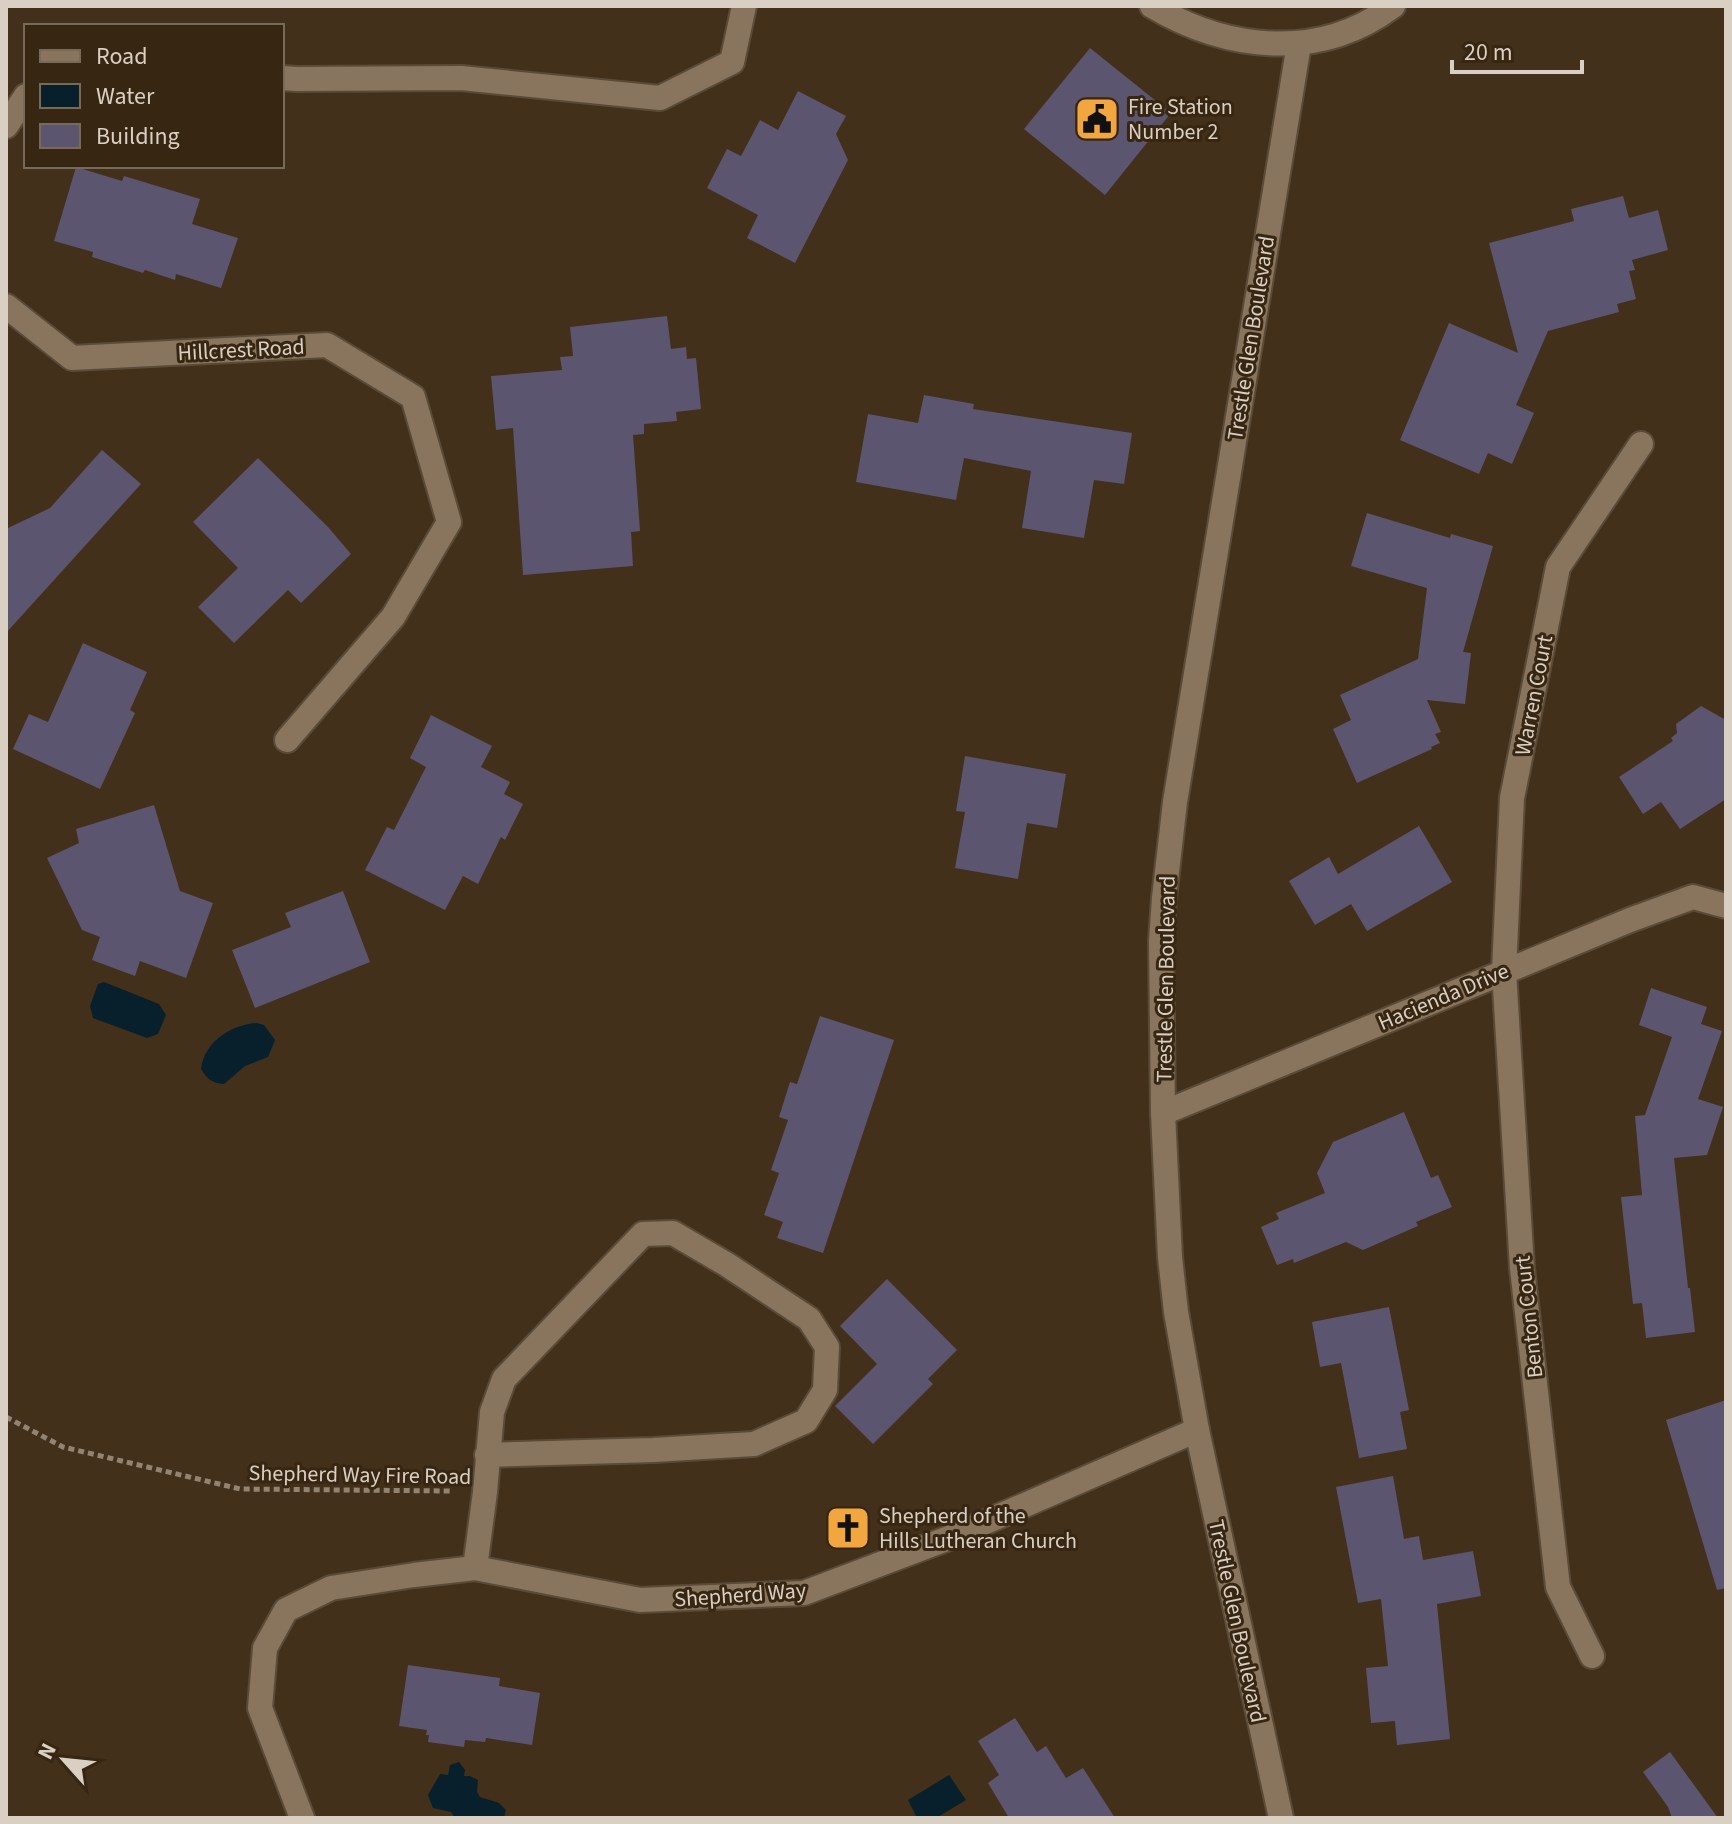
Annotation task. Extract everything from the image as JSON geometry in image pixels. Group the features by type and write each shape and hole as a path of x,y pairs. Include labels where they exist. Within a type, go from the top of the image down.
{"street":[{"path":"284,78 461,78 660,98 732,62 744,6"},
{"path":"1152,6 1194,27 1231,38 1299,44 1358,28 1393,6"},
{"name":"Trestle Glen Boulevard","path":"1281,1818 1197,1430 1176,1312 1163,1113 1161,941 1173,818 1299,44"},
{"path":"6,126 24,99"},
{"name":"Hillcrest Road","path":"6,306 72,358 327,345 413,397 449,522 393,617 287,740"},
{"name":"Warren Court","path":"1504,971 1512,798 1558,567 1641,444"},
{"name":"Hacienda Drive","path":"1163,1113 1630,920 1693,897 1726,906"},
{"name":"Benton Court","path":"1504,971 1522,1268 1558,1587 1592,1656"},
{"path":"475,1568 485,1492 487,1455 492,1412 504,1379 643,1234 673,1233 726,1264 809,1319 827,1347 825,1390 806,1421 754,1444 487,1455"},
{"name":"Shepherd Way","path":"302,1818 260,1708 265,1648 286,1610 331,1588 475,1568 640,1600 804,1593 949,1538 1197,1430"}],"path":[{"name":"Shepherd Way Fire Road","path":"6,1417 63,1447 240,1489 485,1492"}],"water":[{"path":"104,982 159,1004 166,1015 158,1034 147,1038 93,1018 90,1006 98,984"},
{"path":"257,1023 264,1025 275,1040 268,1057 245,1066 224,1084 208,1078 201,1069 203,1059 214,1043 229,1031"},
{"path":"459,1762 465,1770 464,1776 478,1780 480,1797 499,1803 506,1810 504,1818 455,1818 451,1812 433,1808 428,1795 440,1774 448,1775 450,1765"},
{"path":"949,1775 966,1800 936,1818 917,1818 908,1800"}],"building":[{"path":"1090,48 1171,113 1105,195 1024,129"},
{"path":"798,91 846,116 836,134 848,160 795,263 747,238 758,215 707,188 727,149 741,156 760,120 778,130"},
{"path":"76,168 122,181 124,176 200,199 192,224 238,238 221,288 176,274 175,280 145,270 143,273 92,257 93,252 54,241"},
{"path":"1623,196 1629,218 1658,210 1668,250 1632,260 1635,270 1629,271 1636,299 1617,304 1619,312 1548,331 1516,405 1534,413 1512,464 1488,453 1479,474 1400,440 1449,323 1518,353 1489,243 1574,221 1571,209"},
{"path":"667,316 671,349 686,347 687,359 696,358 701,409 676,412 677,421 644,424 644,434 633,435 640,531 631,532 633,566 523,575 513,428 496,430 491,376 562,370 560,357 573,356 570,327"},
{"path":"924,395 974,404 973,409 1132,433 1124,484 1094,480 1084,538 1022,528 1031,471 964,458 956,500 856,482 868,414 918,423"},
{"path":"102,450 141,484 6,633 6,529 50,508"},
{"path":"258,458 351,554 301,603 288,590 234,643 198,607 238,568 193,522"},
{"path":"1367,513 1450,538 1451,534 1493,546 1463,652 1471,653 1465,704 1427,700 1441,732 1435,734 1440,743 1357,783 1333,729 1351,720 1340,695 1418,659 1427,588 1351,566"},
{"path":"83,643 147,672 130,710 135,713 100,789 13,749 29,714 48,722"},
{"path":"1701,706 1726,720 1726,799 1680,829 1661,802 1643,814 1619,777 1673,741 1671,738 1677,733 1676,724"},
{"path":"431,715 492,746 481,767 510,782 504,794 523,804 505,840 501,837 478,884 463,876 445,910 365,870 387,827 394,830 426,767 410,758"},
{"path":"965,756 1066,774 1057,828 1027,823 1018,879 955,868 965,812 956,811"},
{"path":"154,805 180,891 213,903 186,978 140,961 135,976 92,960 100,937 82,930 47,858 79,843 76,829"},
{"path":"1419,826 1452,882 1367,931 1351,904 1315,925 1289,881 1329,857 1338,874"},
{"path":"343,891 370,962 255,1008 232,950 291,927 285,913"},
{"path":"1651,988 1707,1007 1701,1024 1722,1031 1698,1099 1723,1107 1707,1155 1674,1158 1695,1332 1646,1338 1642,1303 1633,1304 1621,1197 1642,1195 1635,1116 1645,1115 1672,1037 1639,1025"},
{"path":"820,1016 894,1040 823,1253 777,1238 783,1222 764,1215 779,1173 771,1170 788,1120 779,1117 790,1082 797,1084"},
{"path":"1404,1112 1431,1178 1438,1175 1452,1207 1363,1250 1346,1242 1294,1263 1293,1259 1277,1265 1261,1227 1279,1219 1276,1213 1325,1193 1317,1173 1333,1142"},
{"path":"887,1279 957,1350 928,1379 933,1384 873,1444 835,1406 877,1364 840,1326"},
{"path":"1389,1307 1409,1410 1400,1412 1407,1449 1359,1458 1341,1363 1320,1367 1312,1322"},
{"path":"1726,1400 1726,1588 1717,1590 1666,1420"},
{"path":"1393,1476 1404,1539 1419,1536 1423,1560 1473,1551 1481,1596 1437,1604 1450,1739 1397,1745 1395,1721 1371,1723 1366,1668 1388,1666 1381,1599 1358,1603 1336,1487"},
{"path":"408,1665 500,1678 499,1686 540,1693 532,1745 486,1738 485,1742 465,1740 464,1747 428,1742 427,1730 399,1726"},
{"path":"1015,1718 1037,1752 1046,1746 1066,1778 1083,1768 1115,1818 1009,1818 988,1783 999,1775 978,1741"},
{"path":"1670,1752 1718,1818 1672,1818 1668,1807 1643,1772"}],"place":[{"name":"Fire Station Number 2","path":"1097,119"},
{"name":"Shepherd of the Hills Lutheran Church","path":"848,1528"}]}
